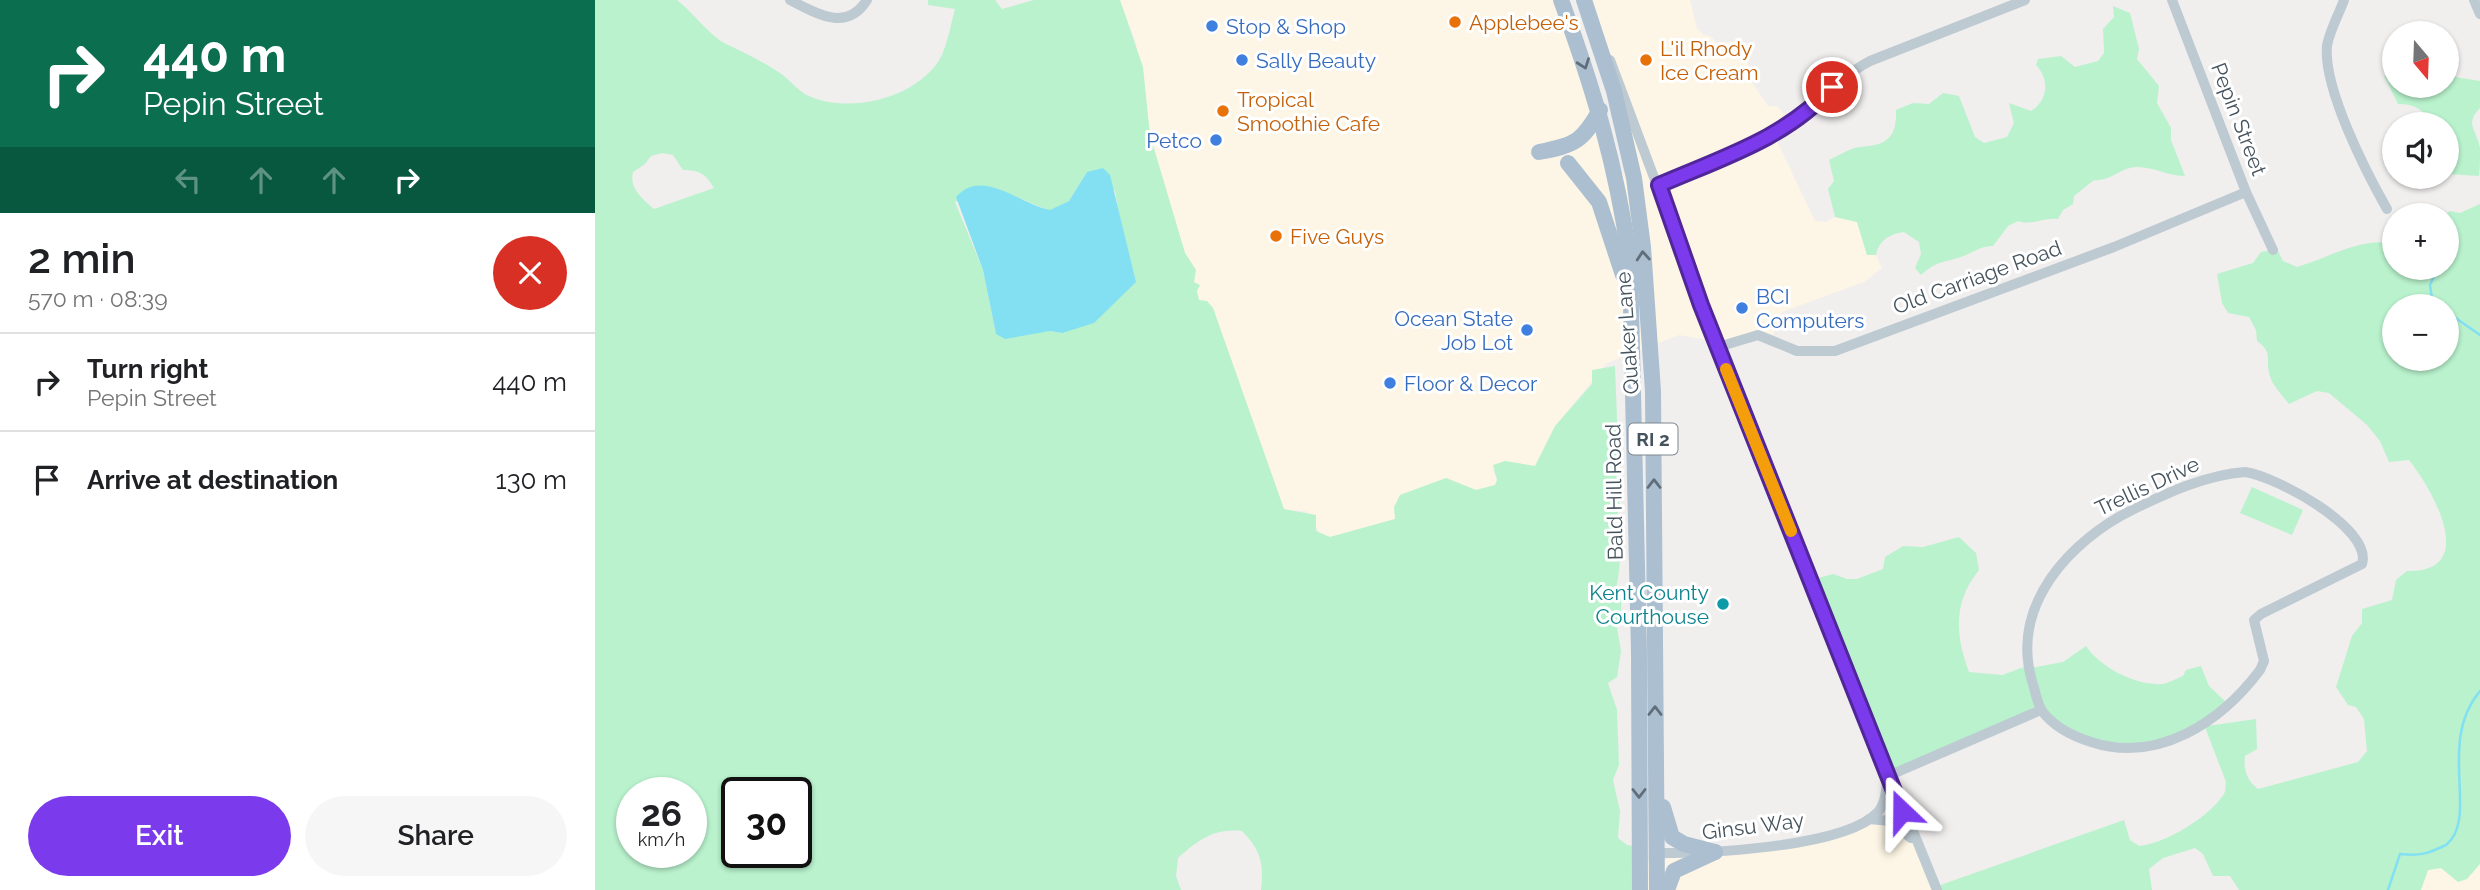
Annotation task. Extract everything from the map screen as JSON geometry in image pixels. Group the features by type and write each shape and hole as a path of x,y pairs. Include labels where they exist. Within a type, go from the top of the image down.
{"main road":[{"name":"RI 2","path":"1561,0 1600,110"},
{"name":"Quaker Lane","path":"1584,0 1614,91 1634,178 1643,247 1653,391 1657,890"},
{"path":"1539,152 1577,142 1586,135 1600,110"},
{"name":"Bald Hill Road","path":"1600,110 1616,178 1630,263 1633,309 1640,890"},
{"path":"1568,163 1599,202 1633,309"},
{"path":"1656,760 1666,824 1672,837 1684,844 1715,852"},
{"path":"1667,890 1674,871 1715,852"}],"street":[{"path":"790,0 827,19 836,19 854,14 867,0"},
{"path":"1659,185 1787,128 1815,107 1848,73 1870,61 2025,0"},
{"name":"Pepin Street","path":"2172,0 2246,192 2273,250"},
{"path":"2344,0 2327,43 2328,69 2369,176 2384,203"},
{"path":"2475,0 2480,14"},
{"name":"Quaker Lane","path":"1595,31 1616,72 1718,347 1888,776 1937,890"},
{"name":"Old Carriage Road","path":"1718,347 1758,335 1797,351 1835,351 2114,247 2246,192"},
{"name":"Trellis Drive","path":"2245,472 2268,476 2300,495 2348,529 2361,545 2365,555 2362,564 2254,620 2264,661 2260,670 2201,727 2148,748 2117,748 2072,736 2041,709 2026,648 2035,606 2064,561 2095,532 2122,515 2204,480 2245,472"},
{"path":"1869,820 1883,805 1888,776 2041,709"},
{"path":"1869,820 1898,825 1919,848"},
{"name":"Ginsu Way","path":"1639,852 1715,852 1807,840 1869,820"}],"shaded area":[{"path":"1120,0 1559,0 1624,176 1628,150 1582,0 1690,0 1697,29 1704,35 1710,36 1718,44 1732,41 1747,44 1740,54 1748,61 1749,78 1768,106 1777,106 1791,123 1775,137 1815,221 1825,222 1835,217 1857,222 1867,255 1876,255 1882,268 1864,282 1782,312 1773,335 1766,334 1722,347 1714,341 1679,335 1607,363 1555,426 1536,466 1505,461 1492,469 1497,480 1495,485 1476,490 1446,478 1400,495 1395,519 1330,537 1321,535 1306,511 1284,510 1213,308 1199,301 1193,277 1196,270 1185,253 1150,135 1136,43"},
{"path":"1874,819 1892,823 1914,843 1936,890 1642,890 1641,863 1707,852 1764,848"},
{"path":"2480,864 2480,890 2421,890 2428,870"}],"green space":[{"path":"595,0 677,0 724,43 773,69 805,94 845,104 883,98 902,91 932,70 944,50 955,9 928,5 928,0 995,0 1002,9 1034,0 1120,0 1143,67 1150,135 1185,253 1196,270 1194,282 1200,285 1197,291 1199,300 1207,301 1213,308 1284,509 1316,515 1316,531 1330,537 1395,519 1394,507 1400,495 1446,478 1476,490 1495,485 1497,480 1493,465 1505,461 1535,466 1555,426 1592,384 1592,370 1615,366 1618,445 1615,449 1619,471 1616,477 1620,483 1619,510 1611,524 1620,535 1616,588 1621,605 1616,622 1621,651 1617,677 1608,683 1617,710 1619,765 1613,780 1620,811 1618,838 1627,845 1644,848 1642,890 1261,890 1262,872 1257,851 1242,831 1223,831 1207,837 1178,858 1176,876 1181,890 595,890","holes":["662,153 673,155 683,170 701,174 714,188 654,209 637,193 632,178 633,172 651,156","1087,172 1115,191 1123,236 1062,333 1050,331 996,334 983,270 955,202 995,188 1050,211 1069,201"]},
{"path":"2113,6 2130,13 2139,49 2137,59 2159,86 2157,103 2171,128 2171,140 2185,176 2137,167 2105,179 2094,180 2074,196 2073,204 2063,210 2058,219 2028,223 2018,221 2008,226 1993,246 1938,264 1921,275 1915,268 1921,254 1919,242 1904,232 1886,239 1876,255 1867,255 1857,222 1835,217 1828,189 1834,181 1829,160 1853,148 1883,142 1892,134 1896,110 1913,103 1929,104 1943,93 1959,96 1975,137 1984,143 2007,137 2014,123 2009,103 2031,111 2044,96 2045,83 2036,65 2038,59 2061,56 2075,67 2098,61 2104,53 2103,29 2114,17"},
{"path":"2459,78 2480,81 2480,108 2472,123 2480,148 2479,176 2459,175 2459,112 2422,112 2409,105 2398,104 2395,98 2459,98"},
{"path":"2480,204 2480,864 2467,879 2458,882 2441,868 2428,870 2421,890 2239,890 2230,876 2213,876 2203,854 2195,848 2163,858 2149,869 2152,890 1936,890 1935,887 2124,820 2130,840 2139,846 2162,840 2187,827 2210,810 2225,792 2226,782 2205,727 2145,750 2074,738 2042,712 1889,776 1812,580 1833,574 1857,579 1883,569 1885,557 1903,546 1923,547 1959,537 1976,553 1979,570 1964,594 1959,619 1961,645 1969,672 2002,675 2027,666 2030,668 2063,662 2086,646 2120,674 2153,684 2165,683 2183,676 2186,670 2201,666 2209,686 2227,703 2207,726 2256,719 2257,749 2245,756 2245,766 2249,778 2258,789 2358,762 2367,751 2364,719 2356,707 2348,705 2336,687 2352,636 2362,623 2362,609 2392,600 2396,580 2407,571 2429,568 2441,559 2446,545 2444,527 2429,490 2409,460 2389,462 2380,441 2367,425 2329,393 2317,391 2289,404 2271,379 2266,350 2257,341 2256,330 2249,317 2228,313 2222,303 2217,274 2253,263 2261,252 2277,249 2283,261 2297,267 2345,249 2382,242 2382,280 2459,280 2459,213"},
{"path":"2252,487 2303,510 2292,535 2240,513"}],"water":[{"path":"1103,168 1110,175 1136,282 1094,323 1062,333 1050,331 1005,339 996,334 983,270 956,197 966,189 989,186 1050,210 1069,201 1087,172"}],"waterway":[{"path":"2431,294 2432,280"},
{"path":"2459,320 2480,335"},
{"path":"2388,890 2400,854 2419,854 2434,850 2446,845 2455,832 2459,816 2461,733 2467,711 2480,691"}],"slow traffic":[{"path":"1726,369 1791,531"}],"place":[{"name":"Applebee's","path":"1455,22"},
{"name":"Stop & Shop","path":"1212,26"},
{"name":"Sally Beauty","path":"1242,60"},
{"name":"L'il Rhody Ice Cream","path":"1646,60"},
{"name":"Tropical Smoothie Cafe","path":"1223,111"},
{"name":"Petco","path":"1216,140"},
{"name":"Five Guys","path":"1276,236"},
{"name":"BCI Computers","path":"1742,308"},
{"name":"Ocean State Job Lot","path":"1527,330"},
{"name":"Floor & Decor","path":"1390,383"},
{"name":"Kent County Courthouse","path":"1723,604"}],"route":[{"path":"1832,87 1815,107 1787,128 1659,185 1701,305 1902,811"}]}
